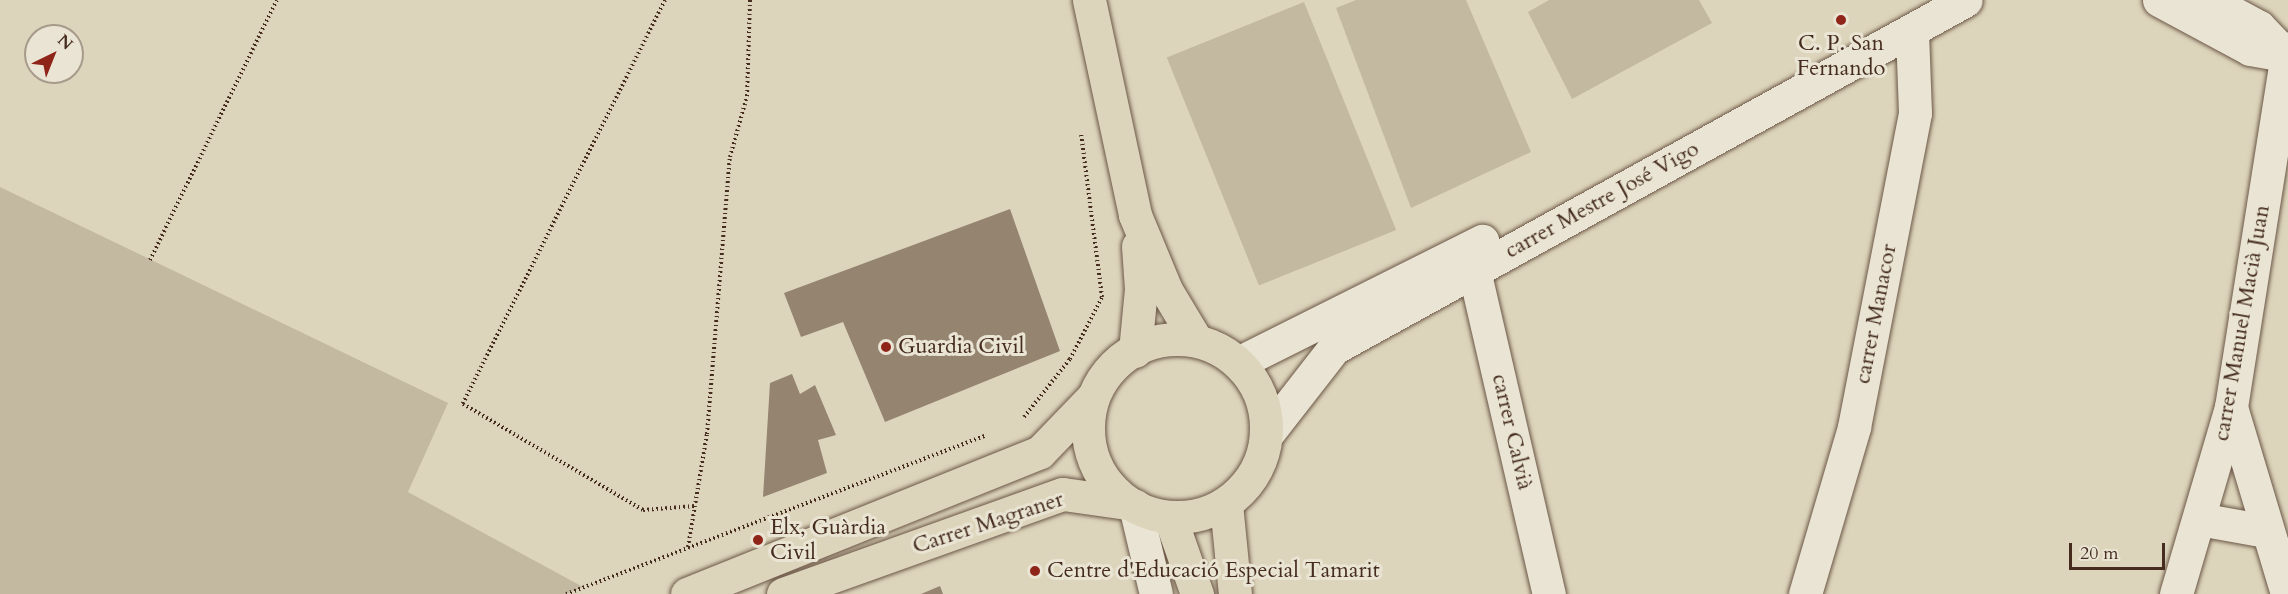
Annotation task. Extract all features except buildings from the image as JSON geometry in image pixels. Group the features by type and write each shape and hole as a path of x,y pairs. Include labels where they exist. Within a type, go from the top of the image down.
{"main road":[{"path":"1089,0 1135,215 1141,289 1135,351"},
{"path":"1135,215 1166,290 1196,340"},
{"path":"1157,340 1196,340 1240,362 1258,388 1267,434 1247,485 1226,504 1207,513 1170,517 1131,504 1098,471 1087,435 1092,398 1104,375 1135,351 1157,340"},
{"name":"Carrer Magraner","path":"687,594 1040,452 1092,398"},
{"name":"Carrer Magraner","path":"783,594 1063,494 1131,504"},
{"path":"1226,504 1235,594"},
{"path":"1170,517 1197,594"}],"street":[{"name":"carrer Mestre José Vigo","path":"1240,362 1466,249 1930,0"},
{"name":"carrer Mestre José Vigo","path":"1267,434 1334,348 1966,0"},
{"path":"2158,0 2250,49 2287,53"},
{"path":"2209,0 2259,27 2287,53"},
{"name":"carrer Manacor","path":"1805,594 1854,427 1915,113 1912,30"},
{"name":"carrer Manuel Macià Juan","path":"2176,594 2231,407 2287,53"},
{"name":"carrer Calvià","path":"1474,270 1549,594"},
{"path":"2231,407 2266,531 2288,594"},
{"path":"1131,504 1156,594"},
{"path":"2199,519 2266,531"}],"path":[{"path":"150,260 277,0"},
{"path":"664,0 463,404 643,510 695,506"},
{"path":"688,548 708,423 730,157 747,96 750,0"},
{"path":"1020,422 1070,359 1102,297 1080,123"},
{"path":"566,594 998,431"}],"shaded area":[{"path":"1356,0 1466,0 1531,152 1411,208 1336,8"},
{"path":"1549,0 1699,0 1712,23 1572,99 1528,12"},
{"path":"1304,2 1396,230 1259,286 1167,57"},
{"path":"0,187 448,403 408,492 583,587 566,594 0,594"}],"place":[{"name":"C. P. San Fernando","path":"1841,20"},
{"name":"Guardia Civil","path":"886,347"},
{"name":"Elx, Guàrdia Civil","path":"758,540"},
{"name":"Centre d'Educació Especial Tamarit","path":"1035,571"}]}
